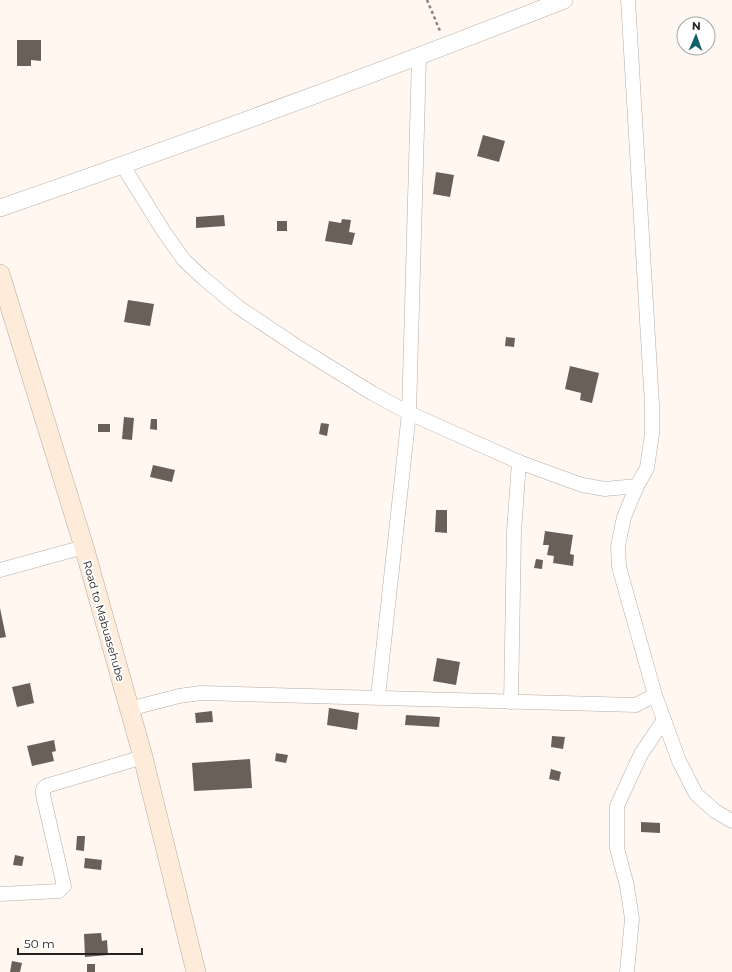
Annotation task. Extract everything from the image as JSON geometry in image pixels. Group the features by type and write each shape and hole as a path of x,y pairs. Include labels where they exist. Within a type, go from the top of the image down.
{"main road":[{"name":"Road to Mabuasehube","path":"0,274 84,547 143,757 196,972"}],"street":[{"path":"0,208 122,166 419,57 564,0"},
{"path":"628,0 652,404 652,434 647,468 637,486 624,517 618,546 618,567 655,695 679,761 696,794 715,811 732,821"},
{"path":"378,697 409,413 419,57"},
{"path":"122,166 164,232 184,260 238,307 301,349 372,393 409,413 519,462 582,485 605,489 637,486"},
{"path":"511,702 514,532 519,462"},
{"path":"0,570 84,547"},
{"path":"129,710 179,696 201,693 636,705 655,695"},
{"path":"627,972 632,919 627,886 617,848 617,806 641,754 664,720"},
{"path":"0,894 59,891 64,886 43,795 43,789 46,786 143,757"}],"path":[{"path":"427,0 447,46"}],"building":[{"path":"17,40 41,40 41,61 31,60 31,66 17,66"},
{"path":"483,135 505,141 499,162 477,156"},
{"path":"436,172 454,175 450,197 433,194"},
{"path":"224,215 225,226 196,228 196,217"},
{"path":"342,219 351,220 349,232 355,233 352,245 325,241 329,221 341,223"},
{"path":"277,221 287,221 287,231 277,231"},
{"path":"128,300 154,304 150,326 124,322"},
{"path":"506,337 515,338 514,347 505,346"},
{"path":"570,366 599,373 592,403 580,400 581,393 565,389"},
{"path":"124,417 134,418 132,440 122,439"},
{"path":"151,419 157,419 157,430 150,429"},
{"path":"321,423 329,424 327,436 319,434"},
{"path":"98,424 110,424 110,432 98,432"},
{"path":"153,465 175,470 172,482 150,477"},
{"path":"436,510 447,510 447,533 435,532"},
{"path":"545,531 573,535 570,554 574,555 573,566 553,563 554,556 547,555 549,545 543,545"},
{"path":"536,559 543,560 542,569 534,568"},
{"path":"0,608 6,637 0,638"},
{"path":"437,658 460,662 456,685 433,681"},
{"path":"30,683 34,703 17,707 12,687"},
{"path":"329,708 359,713 357,730 327,725"},
{"path":"212,711 213,722 196,723 195,713"},
{"path":"406,715 440,717 439,727 405,725"},
{"path":"552,736 565,737 563,749 551,747"},
{"path":"54,740 56,751 52,752 54,761 32,766 27,746"},
{"path":"276,753 288,755 286,763 275,761"},
{"path":"250,759 252,788 194,791 192,763"},
{"path":"551,769 561,772 559,781 549,779"},
{"path":"641,822 660,823 660,833 641,832"},
{"path":"77,836 85,836 84,851 76,850"},
{"path":"15,855 24,857 22,866 13,865"},
{"path":"85,858 102,860 101,870 84,868"},
{"path":"101,933 102,941 107,940 108,955 85,957 84,934"},
{"path":"12,961 22,963 20,972 10,972"},
{"path":"87,964 95,964 95,972 87,972"}]}
